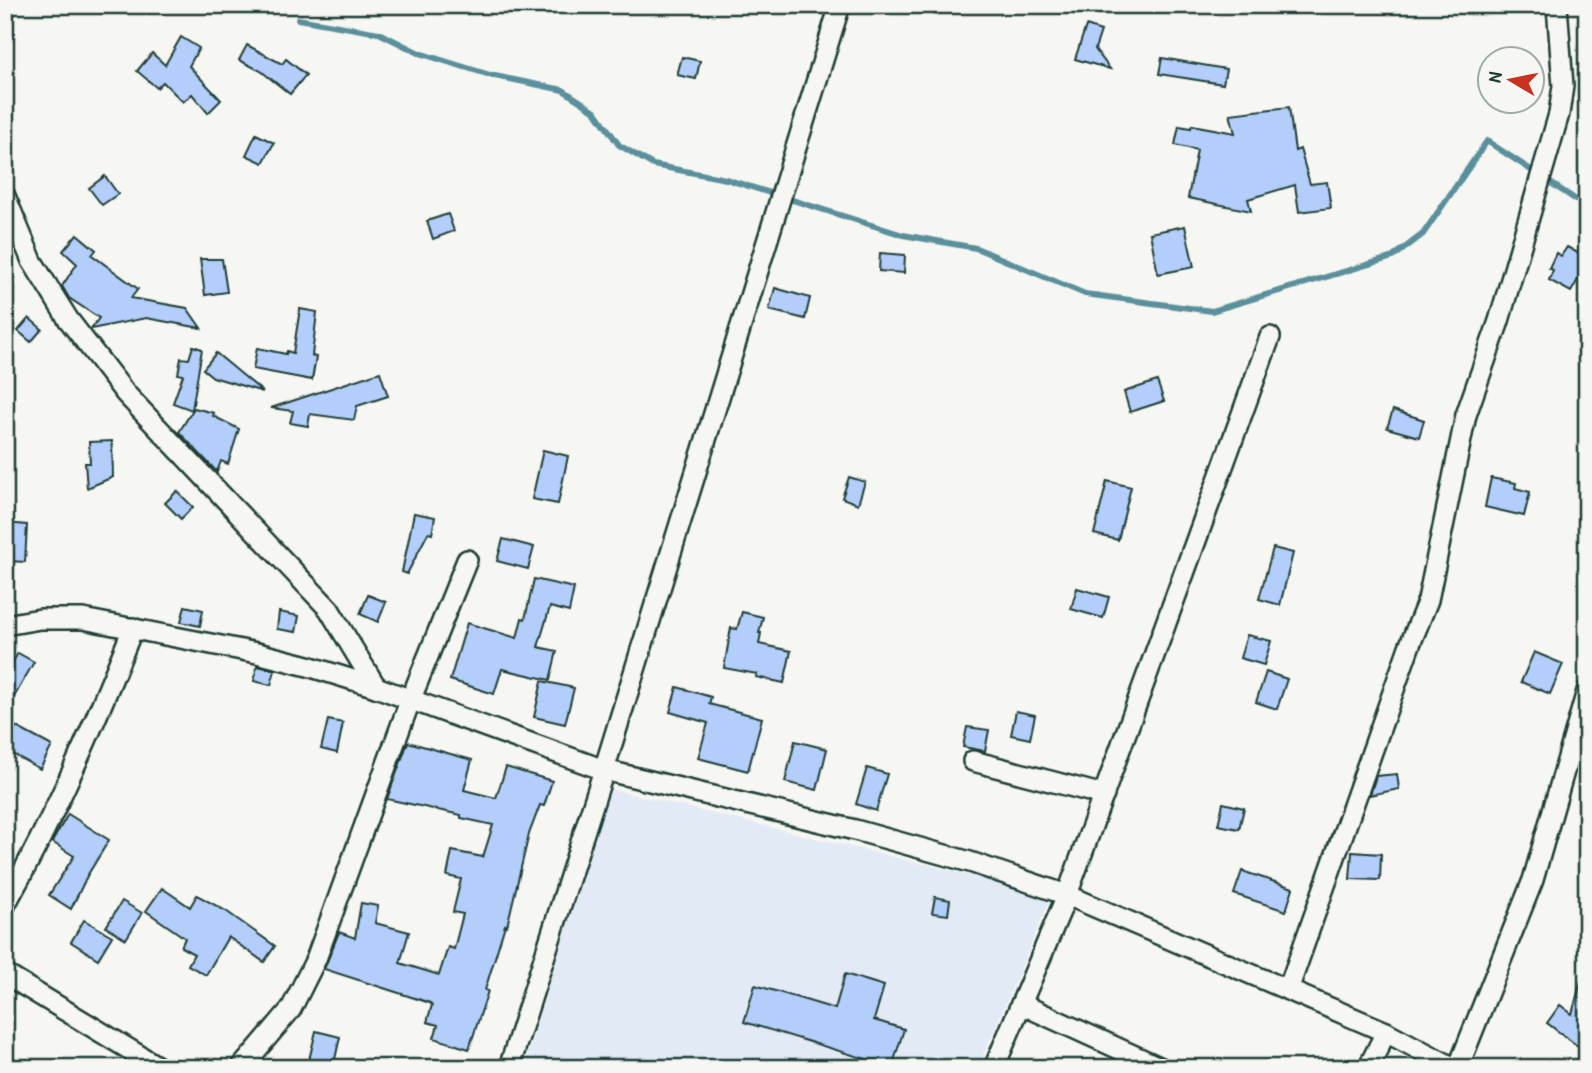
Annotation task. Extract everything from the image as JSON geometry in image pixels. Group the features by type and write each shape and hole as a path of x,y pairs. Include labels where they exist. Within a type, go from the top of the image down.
{"street":[{"path":"509,1068 604,770 840,5"},
{"path":"1287,990 1428,600 1466,415 1499,321 1559,114 1563,86 1557,5"},
{"path":"5,196 32,261 68,319 125,393 329,609 376,687"},
{"path":"994,1068 1067,895 1270,337"},
{"path":"241,1068 291,1009 304,986 410,701 467,560"},
{"path":"5,625 40,619 83,619 257,653 376,687 604,770 855,830 970,862 1067,895 1386,1032 1456,1068 1533,880 1587,691"},
{"path":"5,905 66,786 133,628"},
{"path":"973,761 1104,795"},
{"path":"5,974 160,1068"},
{"path":"1021,1004 1161,1068"},
{"path":"1368,1068 1386,1032"}],"shaded area":[{"path":"610,789 1052,895 978,1068 523,1068"}],"building":[{"path":"1086,26 1101,31 1095,49 1110,69 1075,59"},
{"path":"181,37 199,48 189,66 221,100 208,113 192,94 183,102 163,82 157,88 137,71 152,53 165,65"},
{"path":"247,45 282,64 286,59 306,75 290,94 261,71 239,60"},
{"path":"682,57 700,61 696,79 677,75"},
{"path":"1162,58 1226,69 1223,84 1159,74"},
{"path":"1289,107 1295,151 1300,149 1310,184 1327,182 1331,208 1299,212 1295,185 1248,199 1251,211 1188,198 1197,150 1175,145 1179,126 1191,128 1192,125 1235,133 1230,114"},
{"path":"256,134 274,143 263,163 246,155"},
{"path":"105,176 118,194 102,205 89,188"},
{"path":"448,214 454,231 433,239 427,221"},
{"path":"1185,226 1194,267 1158,274 1150,233"},
{"path":"77,234 96,250 92,255 138,289 131,298 187,308 201,328 146,318 91,329 99,318 69,298 62,286 77,264 63,251"},
{"path":"1567,247 1587,258 1587,264 1571,292 1549,280 1553,270 1549,268 1556,253 1561,256"},
{"path":"880,253 905,255 904,273 879,271"},
{"path":"200,259 222,259 227,292 205,295"},
{"path":"775,288 810,298 805,319 769,310"},
{"path":"300,309 317,312 312,356 316,357 312,380 253,369 257,348 293,353"},
{"path":"29,318 42,329 31,342 18,331"},
{"path":"193,346 202,349 192,410 173,403 183,375 178,374 181,358 189,359"},
{"path":"216,353 263,392 213,377 203,369"},
{"path":"380,372 388,396 357,406 354,420 310,414 308,426 290,423 293,411 271,408"},
{"path":"1157,381 1164,401 1130,412 1124,392"},
{"path":"194,408 214,413 213,416 239,429 228,464 221,461 217,472 179,432"},
{"path":"1393,410 1424,420 1419,437 1387,428"},
{"path":"112,441 113,477 87,488 85,463 90,463 89,442"},
{"path":"543,450 568,456 558,504 532,499"},
{"path":"849,477 865,482 858,504 842,498"},
{"path":"1491,478 1516,483 1515,488 1530,492 1524,516 1485,507"},
{"path":"1107,481 1131,487 1118,540 1094,534"},
{"path":"177,491 193,507 181,519 165,503"},
{"path":"414,513 435,517 432,534 428,533 407,574 402,572"},
{"path":"5,523 27,525 25,562 9,561 10,553 5,552"},
{"path":"503,539 534,547 528,569 497,561"},
{"path":"1273,548 1293,553 1280,605 1259,599"},
{"path":"534,579 574,588 569,612 550,607 538,647 557,651 550,680 502,669 494,694 450,680 467,623 517,638 522,618 525,619"},
{"path":"1077,588 1109,597 1103,618 1071,609"},
{"path":"368,595 386,602 378,622 360,614"},
{"path":"185,606 203,610 200,626 181,622"},
{"path":"279,612 299,616 296,632 277,629"},
{"path":"742,612 763,617 759,644 791,651 784,683 756,677 757,674 724,668 731,628 737,629"},
{"path":"1247,635 1271,641 1264,665 1240,658"},
{"path":"1534,652 1563,664 1550,694 1521,682"},
{"path":"18,653 34,662 5,713 5,675"},
{"path":"257,666 275,670 271,685 254,681"},
{"path":"1266,672 1287,679 1277,709 1256,702"},
{"path":"542,681 574,688 565,724 534,717"},
{"path":"677,687 711,697 709,704 762,718 748,771 698,758 708,723 670,712"},
{"path":"1016,711 1035,715 1030,739 1011,735"},
{"path":"328,720 343,723 337,753 321,749"},
{"path":"5,721 52,746 40,769 5,750"},
{"path":"967,727 989,730 985,751 963,747"},
{"path":"795,741 827,749 817,790 785,782"},
{"path":"408,742 472,760 464,790 496,798 506,767 552,781 544,806 540,805 529,834 507,926 505,925 469,1049 434,1038 438,1025 427,1022 432,1005 430,1003 324,969 339,932 355,938 361,903 378,906 375,923 409,932 400,963 439,975 448,947 454,949 463,914 453,912 461,879 447,876 452,851 483,857 493,825 387,799"},
{"path":"867,768 887,774 876,811 856,804"},
{"path":"1397,774 1399,789 1370,795 1376,776"},
{"path":"1223,803 1244,808 1239,829 1218,825"},
{"path":"68,814 109,840 71,909 49,895 74,856 52,842"},
{"path":"1352,852 1381,854 1380,880 1350,879"},
{"path":"1242,871 1293,888 1286,911 1234,894"},
{"path":"162,888 190,907 197,895 226,911 275,946 264,962 228,937 206,975 188,965 194,954 181,947 185,938 146,911"},
{"path":"935,897 950,900 948,915 932,913"},
{"path":"122,901 142,913 126,939 106,927"},
{"path":"84,920 112,936 98,959 71,942"},
{"path":"845,974 884,986 874,1020 904,1029 892,1067 744,1022 755,985 835,1009"},
{"path":"1581,981 1587,981 1587,1053 1547,1023 1560,1005 1572,1014"},
{"path":"316,1031 340,1037 333,1068 307,1068"}],"waterway":[{"path":"298,19 379,33 419,53 490,75 563,90 595,111 619,145 653,165 726,179 903,235 976,248 1085,294 1212,311 1393,257 1423,234 1487,141 1587,207"}]}
